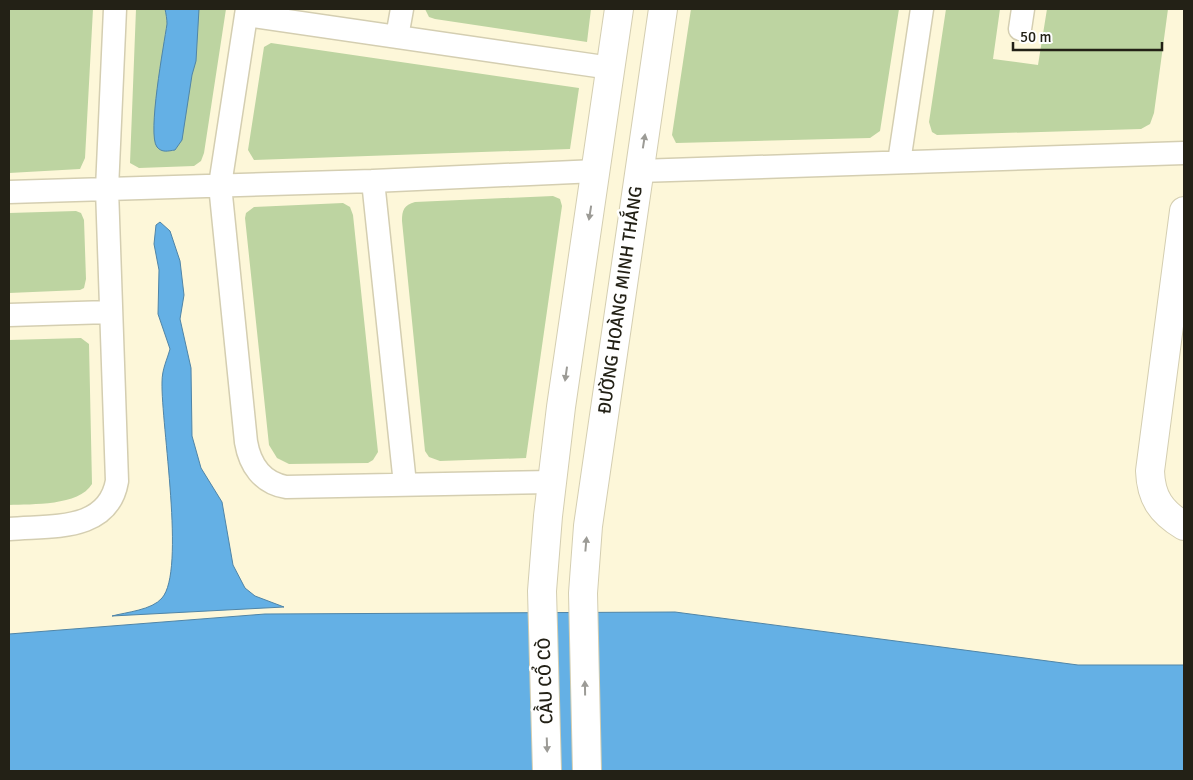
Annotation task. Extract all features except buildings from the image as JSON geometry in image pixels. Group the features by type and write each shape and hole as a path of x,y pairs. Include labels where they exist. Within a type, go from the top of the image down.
{"main road":[{"path":"552,482 620,9"},
{"name":"ĐƯỜNG HOÀNG MINH THẮNG","path":"587,771 582,593 593,484 663,9"},
{"path":"596,171 639,171"},
{"path":"1184,211 1150,471 1150,488 1158,504 1171,518 1184,526"},
{"name":"CẦU CỔ CÒ","path":"547,771 542,591 552,482"}],"street":[{"path":"9,529 79,522 91,519 109,504 115,493 118,481 110,312 107,190 115,9"},
{"path":"398,37 402,9"},
{"path":"899,162 922,9"},
{"path":"552,482 286,487 268,482 256,470 250,460 246,442 220,185 246,12 398,37 611,68"},
{"path":"639,171 1184,153"},
{"path":"9,192 373,181 596,171"},
{"path":"373,181 405,484"},
{"path":"9,315 110,312"}],"green space":[{"path":"9,9 93,9 85,158 80,169 9,173"},
{"path":"136,9 226,9 204,153 201,161 194,166 139,168 130,163"},
{"path":"425,9 591,9 587,42 435,19 429,17"},
{"path":"691,9 899,9 880,131 870,138 676,143 672,135"},
{"path":"946,9 1000,9 993,59 1038,65 1047,9 1168,9 1154,113 1150,124 1141,129 937,135 932,132 929,122"},
{"path":"271,43 579,88 570,149 254,160 248,150 264,47"},
{"path":"553,196 560,199 562,206 526,458 440,461 429,457 425,451 402,221 403,211 406,206 415,202"},
{"path":"343,203 350,207 353,215 378,452 373,460 368,463 289,464 277,458 269,445 246,213 254,207"},
{"path":"76,211 81,213 84,220 86,279 84,288 80,290 9,293 9,213"},
{"path":"81,338 89,344 92,484 86,491 66,500 42,504 9,505 9,340"}],"water":[{"path":"165,9 199,9 196,61 182,140 175,150 165,151 157,147 154,139 154,126 157,89 167,24"},
{"path":"160,222 170,231 180,261 184,295 180,319 191,368 192,436 201,468 222,502 233,565 245,588 255,596 284,607 112,616 146,608 158,602 169,583 172,559 171,496 162,382 170,349 158,314 159,270 154,244 156,225"},
{"path":"675,612 1078,665 1184,665 1184,771 9,771 9,634 265,614"}]}
